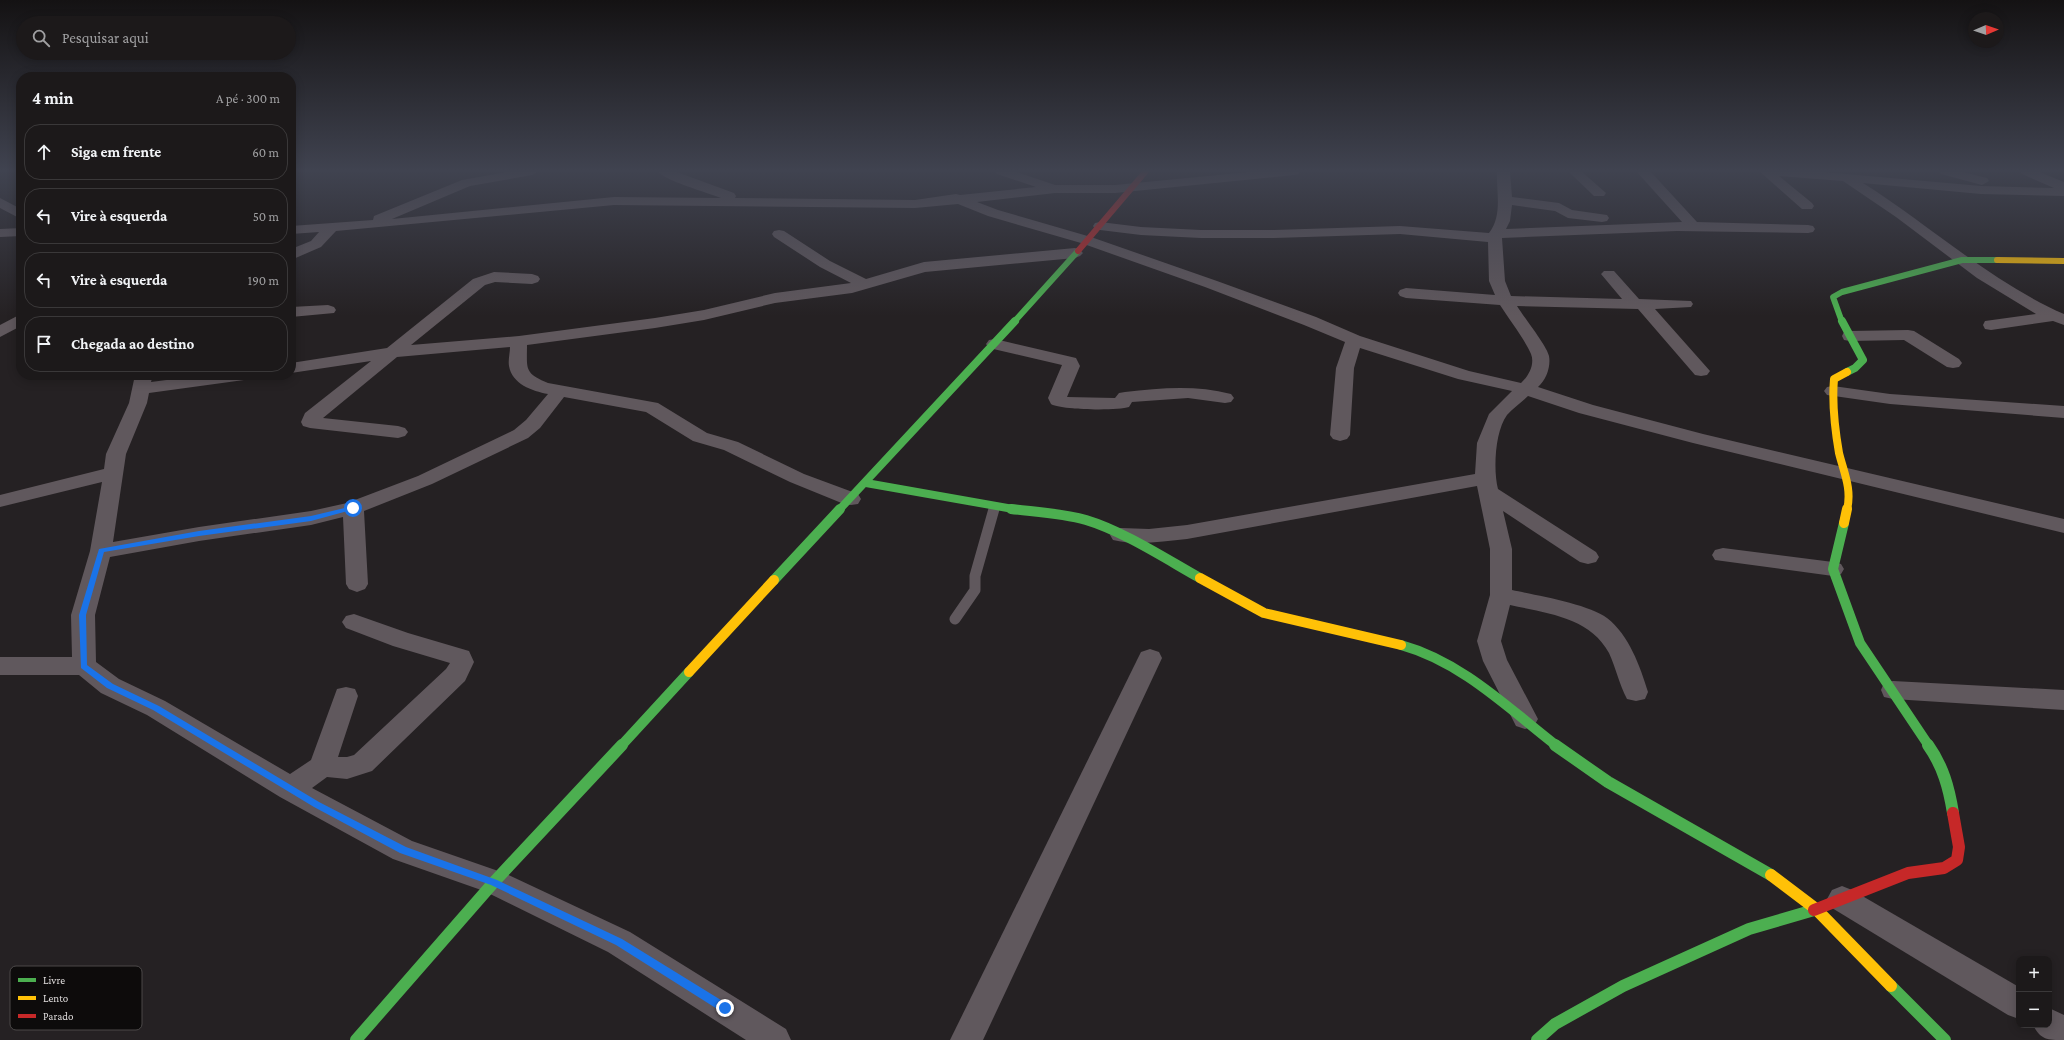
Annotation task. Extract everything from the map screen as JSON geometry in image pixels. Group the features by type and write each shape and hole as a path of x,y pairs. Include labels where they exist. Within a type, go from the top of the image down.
{"street":[{"path":"365,225 377,220"},
{"path":"296,230 424,220"},
{"path":"1016,220 1086,240 1310,321 1354,340 1464,375 1525,389 1586,409 1685,435 2064,526"},
{"path":"356,1040 494,882 866,483 931,410 995,344 1105,220"},
{"path":"1503,220 1496,236 1497,281 1504,299 1540,355 1540,368 1535,380 1498,414 1487,443 1486,485 1501,549 1501,595 1489,641 1495,661 1506,679 1525,719"},
{"path":"1687,220 1694,227"},
{"path":"1909,220 1962,260 2027,302 2059,318"},
{"path":"1100,226 1141,231 1201,234 1274,234 1400,230 1496,236 1734,226 1808,229"},
{"path":"296,253 316,244 331,228"},
{"path":"0,233 16,232"},
{"path":"779,234 825,264 864,284"},
{"path":"296,367 392,352 519,341 690,318 775,298 836,291 924,267 1075,253"},
{"path":"1537,1040 1555,1024 1623,986 1749,929 1829,904 1908,873 1944,868 1957,860 1959,847 1948,784 1936,756 1893,690 1873,665 1860,643 1833,569 1839,550 1850,496 1846,474 1839,450 1833,391 1834,379 1855,368 1863,360 1861,349 1850,336 1833,304 1833,297 1842,292 1962,260 2064,260"},
{"path":"1609,274 1701,371"},
{"path":"398,432 310,422 312,417 479,282 487,278 532,279"},
{"path":"1406,293 1467,299 1504,299 1575,304 1685,304"},
{"path":"296,312 328,310"},
{"path":"1991,325 2059,318"},
{"path":"0,332 16,322"},
{"path":"1850,336 1908,335 1953,363"},
{"path":"1340,436 1345,368 1354,340"},
{"path":"519,341 518,367 525,380 542,388 559,392 651,407 700,437 730,446 797,478 851,499"},
{"path":"995,344 1070,362 1071,366 1057,398 1060,402 1119,404 1122,403 1125,397 1206,393 1225,398"},
{"path":"84,666 83,615 101,551 116,454 143,382 172,380"},
{"path":"1833,391 1890,399 2064,412"},
{"path":"101,551 199,534 311,518 353,508 425,480 521,434 533,424 559,392"},
{"path":"0,501 113,473"},
{"path":"866,483 995,507 1064,515 1087,520 1121,535 1264,613 1379,639 1418,650 1445,661 1525,719 1586,767 1674,820 1739,854 1784,883 1829,904 2016,1002"},
{"path":"1121,535 1149,536 1187,532 1486,485 1588,557"},
{"path":"353,508 357,584"},
{"path":"1723,555 1833,569"},
{"path":"1501,595 1572,613 1597,622 1607,632 1624,660 1636,692"},
{"path":"322,766 347,768 363,763 456,675 462,662 461,657 451,653 401,640 354,622"},
{"path":"966,1040 1150,658"},
{"path":"0,666 84,666 110,686 156,708 290,789 403,850 494,882 619,942 775,1040"},
{"path":"1893,690 2064,700"},
{"path":"290,789 322,766 346,696"},
{"path":"1829,904 1945,1040"},
{"path":"2052,1026 2064,1033"}],"lane":[{"path":"955,619 975,590 975,576 981,551 995,507"}],"traffic: fast":[{"path":"774,580 1003,334 1078,251"},
{"path":"1847,372 1855,368 1863,360 1856,344 1838,314 1833,297 1842,292 1962,260 1997,260"},
{"path":"866,483 995,507 1064,515 1087,520 1121,535 1200,578"},
{"path":"1844,523 1833,569 1860,643 1936,756 1948,784 1953,813"},
{"path":"1401,645 1430,654 1446,662 1482,687 1568,754 1608,782 1725,847 1771,875"},
{"path":"356,1040 494,882 689,672"},
{"path":"1537,1040 1555,1024 1623,986 1749,929 1814,910"},
{"path":"1891,986 1945,1040"}],"traffic: slow":[{"path":"1997,260 2064,261"},
{"path":"1844,523 1850,496 1839,451 1833,391 1834,379 1847,372"},
{"path":"1200,578 1264,613 1401,645"},
{"path":"689,672 774,580"},
{"path":"1771,875 1816,909 1891,986"}],"traffic: jam":[{"path":"1078,251 1105,220"},
{"path":"1814,910 1908,873 1944,868 1957,860 1959,847 1953,813"}],"route":[{"path":"353,508 311,518 199,534 101,551 83,615 84,666 110,686 156,708 316,804 403,850 494,882 619,942 725,1008"}]}
